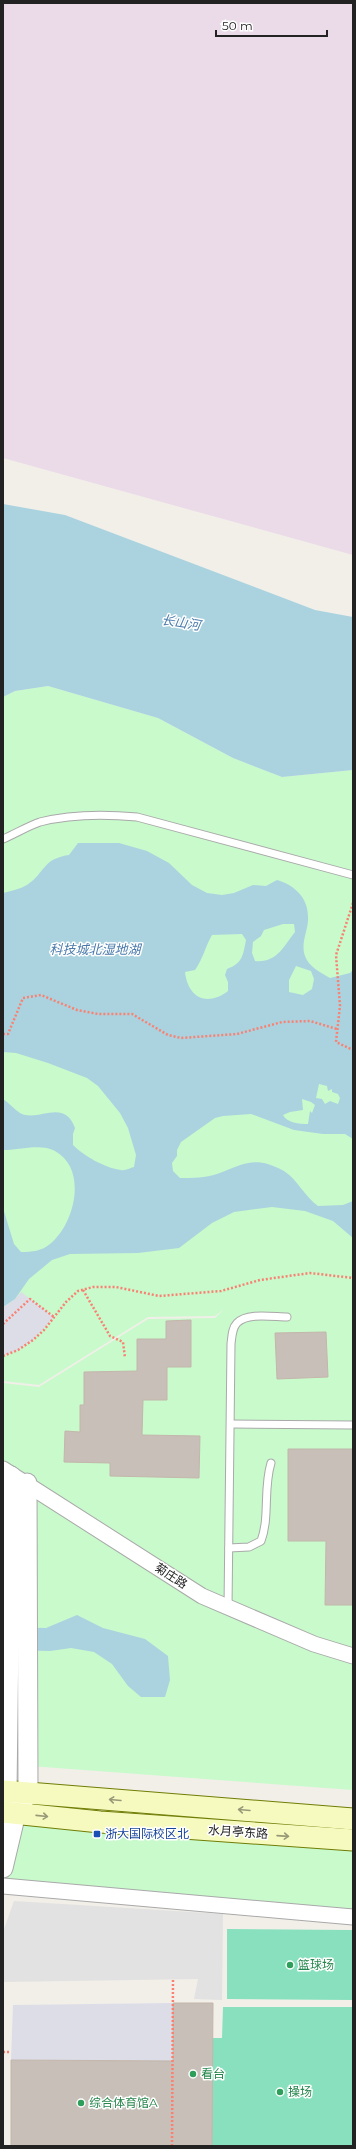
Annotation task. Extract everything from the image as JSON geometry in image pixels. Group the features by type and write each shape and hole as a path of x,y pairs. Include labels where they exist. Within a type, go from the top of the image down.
{"main road":[{"name":"水月亭东路","path":"5,1792 353,1819"},
{"name":"水月亭东路","path":"10,1812 100,1822 353,1840"}],"street":[{"path":"10,1812 28,1793 28,1692 18,1582 14,1476"},
{"name":"菊庄路","path":"14,1476 202,1596 314,1644 353,1656"},
{"path":"3,1868 10,1812 5,1792 9,1693 18,1582"},
{"path":"3,1886 353,1917"}],"lane":[{"path":"3,839 40,822 79,816 110,815 136,817 353,875"},
{"path":"228,1608 232,1424 231,1344 233,1330 238,1322 248,1317 287,1317"},
{"path":"232,1424 353,1425"},
{"path":"229,1548 248,1547 261,1540 264,1531 266,1479 270,1463"}],"path":[{"path":"353,903 336,955 340,1006 336,1042 353,1050"},
{"path":"3,1034 8,1034 23,998 41,995 77,1010 98,1014 132,1014 168,1035 181,1038 237,1034 282,1022 310,1021 338,1029"},
{"path":"3,1356 18,1350 33,1340 66,1302 78,1291 93,1287 116,1288 165,1295 221,1291 260,1280 310,1273 353,1278"},
{"path":"83,1290 110,1336 123,1342 125,1358"},
{"path":"3,1324 30,1299 54,1317"},
{"path":"172,2146 173,1979"},
{"path":"3,2052 11,2052"}],"shaded area":[{"path":"3,3 353,3 353,555 3,458"},
{"path":"21,1292 54,1317 33,1340 18,1350 3,1356 3,1307 15,1299"},
{"path":"14,1901 223,1914 222,2000 194,1999 198,1979 3,1982 3,1932"},
{"path":"173,2003 172,2146 151,2146 151,2061 11,2060 13,2005"}],"green space":[{"path":"48,686 158,718 233,758 282,777 353,770 353,1790 3,1764 3,1383 39,1387 148,1319 215,1318 224,1309 215,1316 148,1317 39,1385 3,1381 3,697 15,691"},
{"path":"3,1812 353,1838 353,1917 3,1886"},
{"name":"篮球场","path":"227,1929 353,1930 353,2000 227,1999"},
{"name":"操场","path":"223,2007 353,2007 353,2146 207,2146 207,2038 222,2038"}],"water":[{"name":"长山河","path":"3,504 65,515 315,610 353,617 353,770 282,777 233,758 158,718 48,686 15,691 3,697"},
{"name":"科技城北湿地湖","path":"78,843 119,843 147,851 169,863 192,885 207,893 222,895 234,893 253,885 266,886 277,880 289,885 303,898 306,903 308,917 304,951 309,963 315,969 330,978 350,973 353,970 353,1139 345,1134 323,1134 294,1130 251,1114 223,1116 215,1118 181,1142 177,1150 177,1156 172,1163 173,1171 180,1178 194,1178 213,1175 243,1164 257,1162 274,1166 289,1174 309,1198 318,1206 343,1205 353,1201 353,1238 333,1221 305,1211 272,1207 234,1212 212,1223 179,1248 138,1253 70,1254 52,1260 29,1279 15,1299 3,1307 3,1208 14,1244 21,1252 40,1250 50,1244 59,1235 66,1224 71,1211 75,1183 72,1170 65,1159 55,1151 43,1147 3,1150 3,1099 20,1113 27,1115 58,1112 64,1114 70,1119 75,1128 73,1134 73,1145 89,1157 108,1167 126,1170 134,1167 136,1155 128,1128 120,1113 98,1086 87,1078 48,1063 16,1053 3,1052 3,893 27,885 49,863 60,857 69,855","holes":["283,924 294,924 295,932 279,953 274,957 263,961 255,961 252,953 253,942 261,936 264,930","242,934 246,940 241,958 236,964 227,969 225,975 228,982 228,991 220,996 206,999 194,994 187,981 185,972 195,970 212,935","296,966 311,971 314,979 312,989 303,995 289,992 289,980","319,1084 327,1086 328,1091 332,1089 332,1092 338,1094 340,1098 338,1104 330,1101 325,1104 322,1099 316,1098","302,1099 315,1105 312,1113 310,1111 308,1124 287,1120 283,1115 290,1112 303,1110"]},
{"path":"77,1615 103,1628 145,1639 168,1656 170,1680 165,1697 141,1697 128,1686 112,1664 94,1652 71,1648 50,1651 3,1650 3,1627 46,1628"}],"building":[{"path":"191,1320 191,1367 167,1367 167,1400 143,1400 142,1435 200,1436 199,1478 110,1476 110,1463 64,1462 65,1431 80,1432 80,1405 84,1405 84,1372 137,1371 137,1339 166,1339 166,1321"},
{"path":"326,1332 328,1377 277,1379 275,1333"},
{"path":"288,1449 353,1449 353,1605 325,1605 326,1541 288,1541"},
{"name":"综合体育馆A","path":"173,2003 213,2003 212,2146 11,2146 11,2060 173,2061"}],"place":[{"name":"浙大国际校区北","path":"97,1834"},
{"name":"篮球场","path":"290,1965"},
{"name":"看台","path":"193,2074"},
{"name":"操场","path":"280,2092"},
{"name":"综合体育馆A","path":"81,2103"}]}
